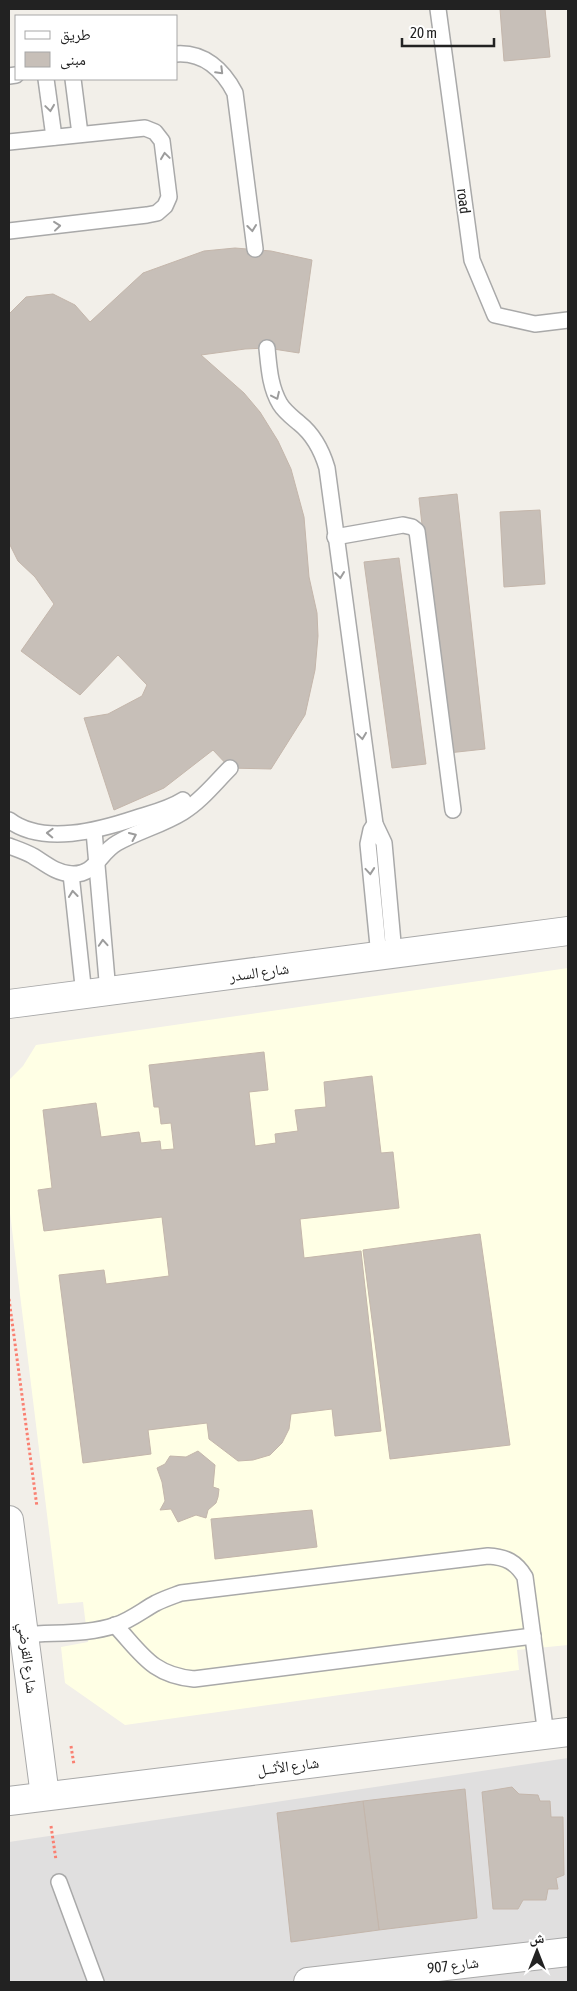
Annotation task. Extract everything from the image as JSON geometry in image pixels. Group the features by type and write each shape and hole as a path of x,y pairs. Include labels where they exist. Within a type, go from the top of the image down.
{"street":[{"name":"شارع السدر","path":"9,1004 568,931"},
{"name":"شارع القرضي","path":"9,1520 45,1796"},
{"name":"شارع الأثــل","path":"9,1801 557,1733"},
{"name":"شارع 907","path":"308,1982 445,1974 568,1952"}],"lane":[{"name":"road","path":"438,9 472,260 496,315 535,324 568,320"},
{"path":"178,54 195,56 212,64 228,79 235,93 254,249"},
{"path":"46,80 54,137"},
{"path":"73,80 80,134"},
{"path":"9,142 145,128 155,132 162,141 169,197 165,206 157,213 147,216 9,231"},
{"path":"266,348 274,393 281,406 309,432 323,455 327,468 374,824 384,843 387,955"},
{"path":"335,538 403,525 412,527 417,531 453,810"},
{"path":"9,820 28,830 42,833 94,831 160,811 178,803 227,764 201,798 182,813 117,843 96,866 81,874 72,874 49,867 32,855 9,846"},
{"path":"94,831 96,866 96,993"},
{"path":"72,874 96,993"},
{"path":"25,1635 78,1632 116,1625 140,1614 157,1603 181,1593 500,1556 510,1560 525,1577 534,1636 557,1733"},
{"path":"116,1625 155,1668 180,1678 194,1679 534,1636"},
{"path":"59,1882 96,1982"}],"path":[{"path":"45,1796 59,1882"}],"shaded area":[{"path":"568,968 568,1645 517,1650 519,1670 125,1725 65,1683 61,1647 88,1642 83,1602 58,1604 9,1205 9,1080 23,1066 36,1045"},
{"path":"568,1758 568,1982 9,1982 9,1842"}],"building":[{"path":"500,9 545,9 550,57 504,61"},
{"path":"235,248 271,251 312,260 299,353 267,348 201,355 244,393 260,412 278,441 291,469 304,517 309,577 317,613 318,636 315,670 305,715 271,769 230,768 213,750 164,788 114,810 84,718 108,714 142,696 147,685 118,655 80,695 21,651 54,604 35,577 18,561 9,543 9,314 26,297 53,294 75,305 90,322 143,273 204,251"},
{"path":"457,494 485,749 448,753 419,498"},
{"path":"540,510 545,584 504,587 500,512"},
{"path":"399,558 426,764 392,768 364,562"},
{"path":"264,1052 268,1090 249,1092 255,1146 276,1143 275,1134 298,1131 295,1110 326,1107 324,1082 372,1076 381,1153 393,1152 399,1208 300,1219 304,1258 361,1251 381,1431 335,1436 332,1409 291,1414 289,1429 282,1443 270,1455 253,1460 238,1461 209,1439 207,1423 148,1430 151,1454 83,1463 59,1275 104,1270 106,1284 169,1276 162,1217 44,1231 38,1190 52,1188 43,1110 96,1103 101,1137 139,1132 141,1143 160,1141 161,1150 174,1149 171,1123 161,1124 159,1107 154,1107 149,1065"},
{"path":"480,1234 510,1445 390,1459 363,1250"},
{"path":"198,1451 215,1465 213,1487 219,1489 218,1497 216,1503 208,1510 206,1518 196,1515 178,1522 171,1509 160,1510 165,1501 162,1482 157,1468 165,1464 170,1456 186,1457"},
{"path":"312,1510 317,1547 215,1559 211,1519"},
{"path":"512,1787 519,1794 538,1795 540,1801 550,1801 551,1817 563,1817 564,1875 556,1878 558,1889 548,1889 546,1900 523,1900 518,1909 493,1909 482,1792"},
{"path":"465,1789 477,1918 379,1930 363,1801"},
{"path":"363,1801 379,1930 291,1942 277,1813"}]}
